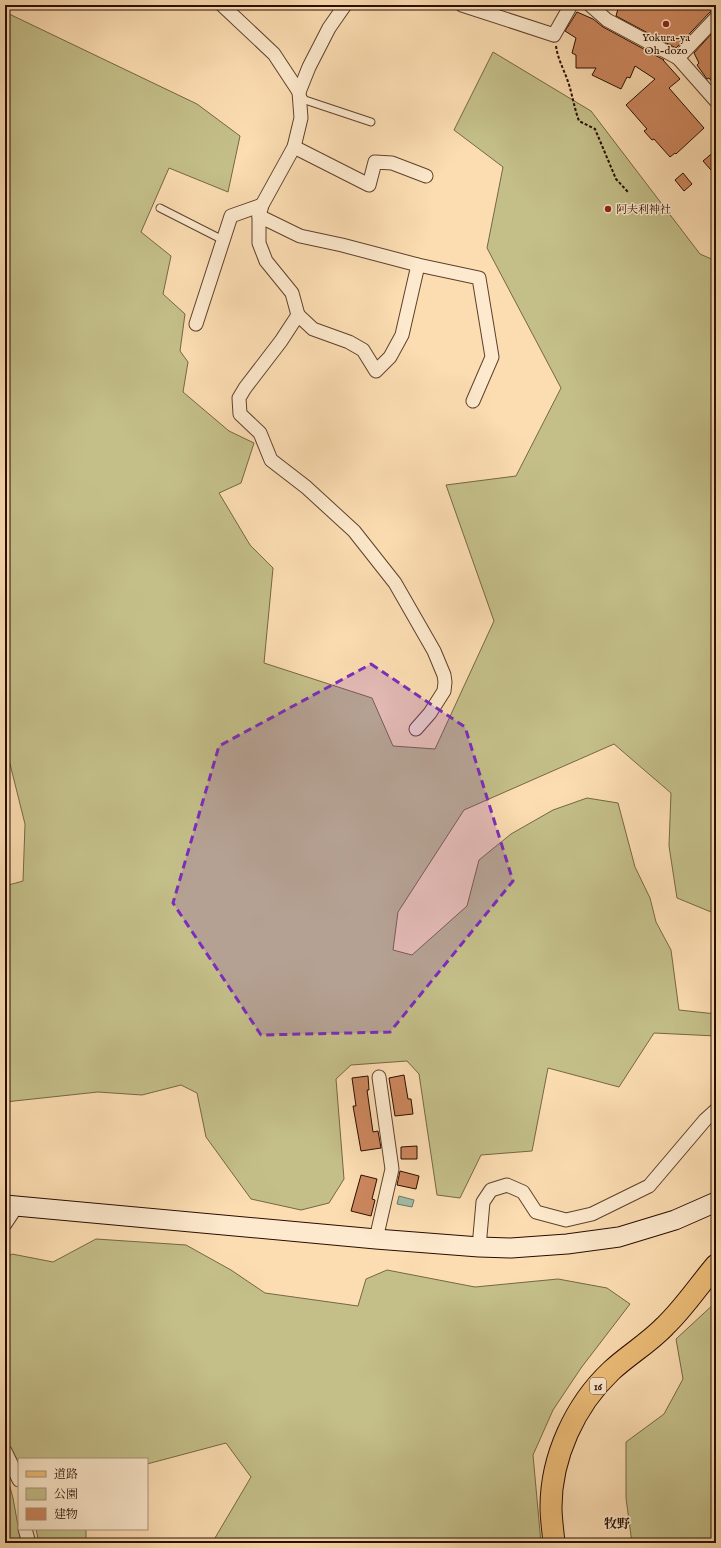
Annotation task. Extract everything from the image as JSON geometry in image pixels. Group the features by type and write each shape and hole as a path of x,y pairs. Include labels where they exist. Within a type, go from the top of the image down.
{"main road":[{"name":"16","path":"554,1543 551,1507 556,1465 562,1445 581,1408 593,1391 611,1371 665,1326 716,1265"}],"street":[{"path":"222,5 274,54 299,92"},
{"path":"345,5 329,28 309,67 299,92 301,118 294,147 260,210 260,243 266,261 292,293 298,315 313,329 349,342 363,350 376,371 390,357 402,334 418,265"},
{"path":"462,6 554,35 571,5"},
{"path":"590,5 607,20 678,58 716,101"},
{"path":"678,58 716,18"},
{"path":"294,147 369,185 375,162 392,163 426,176"},
{"path":"196,324 231,216 260,210 300,236 342,245 418,265 479,278 492,357 473,401"},
{"path":"298,315 281,341 245,388 240,398 240,414 260,433 271,460 306,487 354,530 395,583 434,651 444,675 444,691 430,713 416,729"},
{"path":"376,1239 392,1169 379,1077"},
{"path":"478,1247 483,1202 491,1190 507,1185 523,1192 536,1212 566,1220 592,1214 649,1186 705,1120 716,1110"},
{"path":"5,1224 11,1206 376,1239 478,1247 518,1248 567,1244 619,1237 675,1220 716,1202"},
{"path":"5,1451 18,1478"},
{"path":"24,1530 29,1543"}],"lane":[{"path":"299,92 305,100 371,122"},
{"path":"160,208 223,240"}],"path":[{"path":"554,35 557,57 570,87 574,107 579,121 595,129 616,179 628,192"}],"highlighted area":[{"path":"371,664 465,727 513,881 390,1032 261,1035 173,903 219,746"}],"green space":[{"path":"5,12 197,104 240,136 228,192 169,168 141,232 171,256 163,294 185,314 180,351 188,362 183,392 229,431 254,443 241,483 219,493 250,545 273,568 264,663 372,698 393,746 435,749 494,621 446,485 516,476 561,388 487,248 503,167 454,130 493,52 591,111 700,254 716,261 716,914 677,898 669,846 671,793 614,744 464,810 398,912 393,950 412,955 467,906 479,860 511,834 553,810 587,798 618,803 635,867 650,898 656,922 671,950 679,1010 716,1014 716,1036 654,1033 619,1087 548,1068 532,1151 481,1155 460,1198 437,1195 419,1074 407,1061 351,1065 336,1079 344,1179 329,1203 301,1210 251,1199 206,1137 197,1093 181,1085 142,1095 98,1092 5,1102 5,886 23,881 25,824 10,764 5,752"},
{"path":"96,1239 186,1245 231,1270 265,1293 358,1306 366,1279 387,1270 475,1287 558,1279 607,1288 630,1304 581,1368 553,1410 533,1455 541,1543 212,1543 251,1477 226,1443 148,1464 148,1458 18,1458 18,1464 5,1439 5,1259 12,1254 53,1262"},
{"path":"716,1302 716,1543 632,1543 626,1498 626,1442 664,1414 683,1379 676,1339"},
{"path":"5,1469 13,1498 21,1543 5,1543"},
{"path":"36,1530 86,1530 86,1543 39,1543"}],"shaded area":[{"path":"399,1196 414,1200 412,1207 397,1204"}],"building":[{"name":"Yokura-ya Oh-dozo","path":"619,5 716,5 716,10 710,12 676,48 616,16"},
{"path":"577,12 593,19 603,27 664,60 680,79 669,88 704,128 676,154 675,153 670,157 654,139 652,140 644,131 647,129 626,105 655,79 635,66 630,78 627,77 621,89 592,75 596,68 576,68 576,55 572,53 576,38 565,31"},
{"path":"713,32 716,36 716,87 709,78 707,79 697,65 699,63 694,53"},
{"path":"716,150 716,165 711,170 703,161"},
{"path":"683,173 692,184 684,191 675,180"},
{"path":"404,1075 408,1099 411,1099 413,1114 395,1116 389,1078"},
{"path":"368,1076 369,1090 367,1090 373,1132 378,1131 381,1148 361,1151 353,1106 356,1106 352,1078"},
{"path":"417,1146 417,1159 401,1159 401,1147"},
{"path":"400,1171 419,1176 416,1189 397,1185"},
{"path":"361,1175 377,1179 372,1199 375,1200 371,1216 351,1211"}],"place":[{"name":"Yokura-ya Oh-dozo","path":"666,24"},
{"name":"阿夫利神社","path":"608,209"}],"district":[{"name":"牧野","path":"617,1523"}]}
